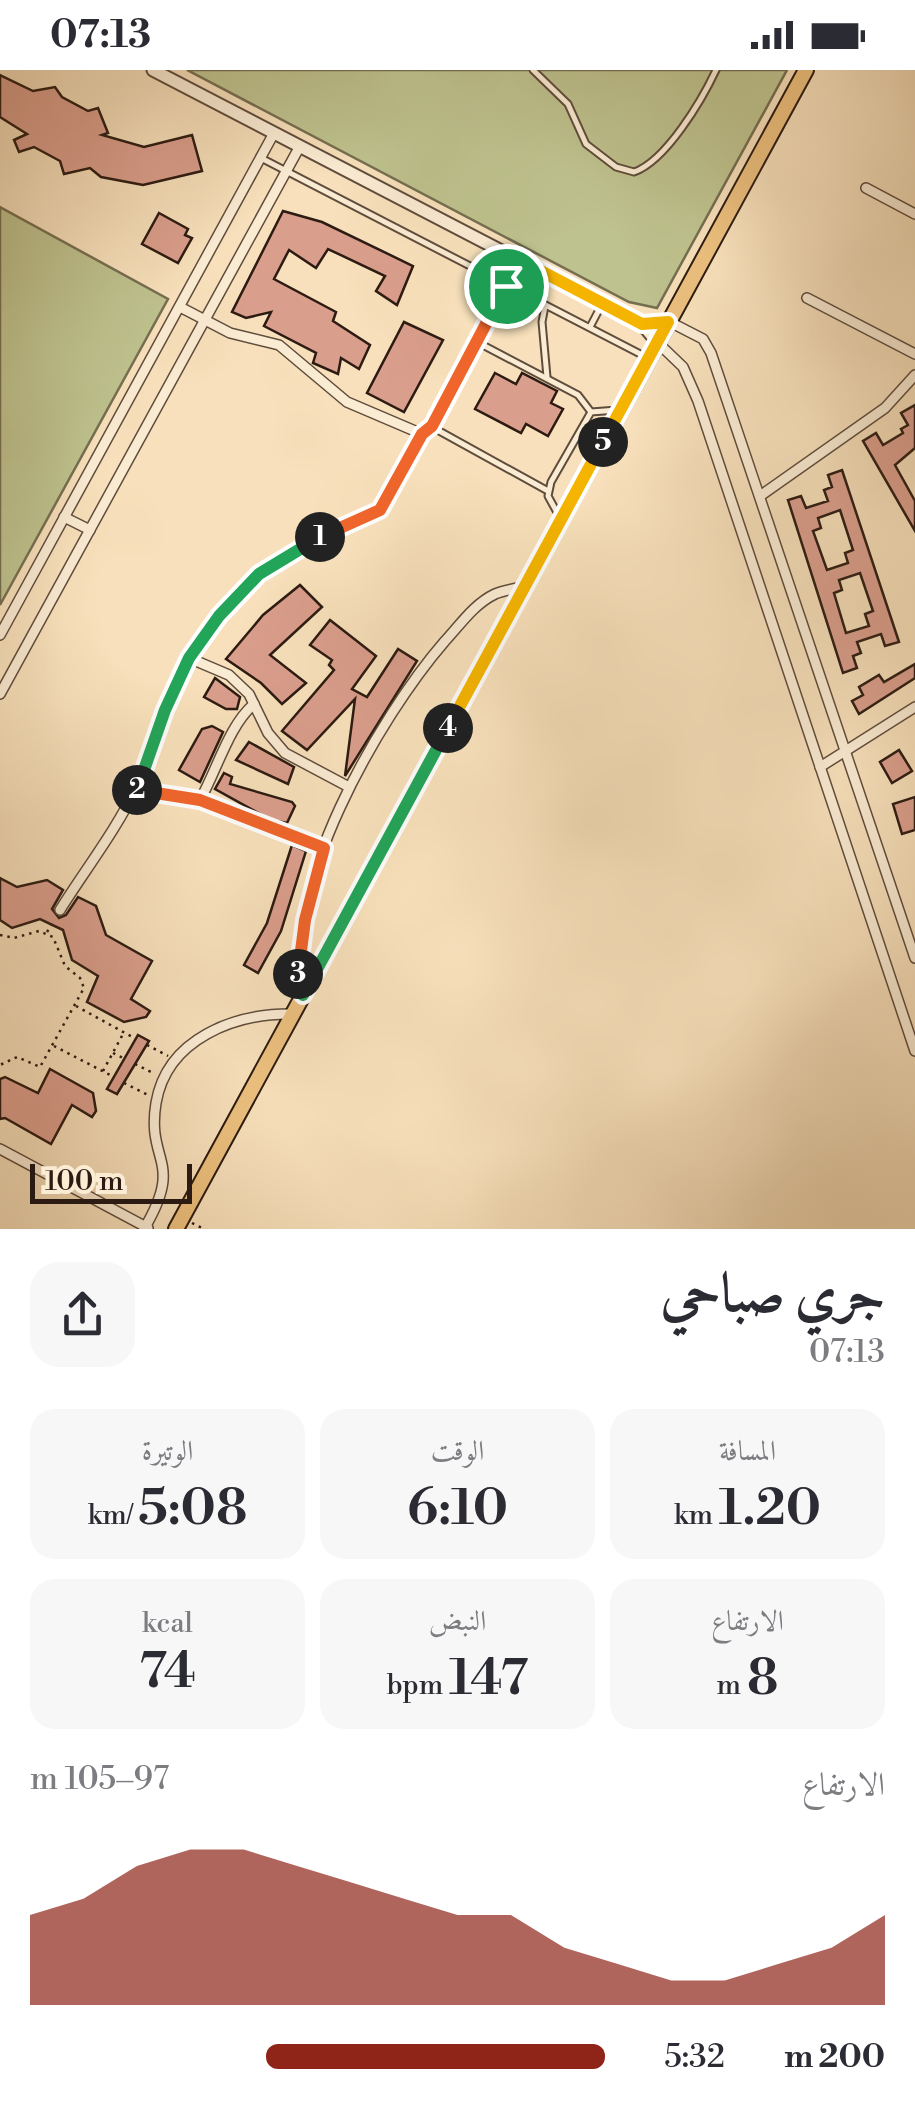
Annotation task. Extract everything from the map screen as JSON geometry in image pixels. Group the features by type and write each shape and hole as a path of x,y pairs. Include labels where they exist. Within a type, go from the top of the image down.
{"main road":[{"path":"176,1229 806,70"}],"street":[{"path":"152,70 642,324 683,368 698,401 914,1047"},
{"path":"0,634 274,133"},
{"path":"0,694 300,146"},
{"path":"866,188 915,214"},
{"path":"60,910 136,790 189,658 219,616 259,574 339,525 380,510 422,434 432,426 520,260"},
{"path":"807,298 915,354"},
{"path":"180,307 230,333 279,345 346,402 422,434"},
{"path":"642,324 668,322 703,340 712,353 915,958"},
{"path":"760,496 884,408 915,375"},
{"path":"64,517 90,530"},
{"path":"303,995 297,972 324,848 349,788 400,701 464,620 495,594 525,586"},
{"path":"189,658 229,675 254,704 285,753 349,788"},
{"path":"200,800 222,762 238,717 254,704"},
{"path":"820,766 915,707"},
{"path":"136,790 200,800 324,848"},
{"path":"0,1149 146,1228 163,1196 166,1180 156,1130 156,1099 165,1079 190,1044 224,1023 258,1013 293,1014"}],"lane":[{"path":"533,70 568,104 586,144 616,167 634,172 646,166 688,120 716,70"},
{"path":"261,158 648,358"},
{"path":"589,328 602,303"},
{"path":"546,306 542,322 547,379"},
{"path":"477,342 578,395 591,412"},
{"path":"591,412 620,410"},
{"path":"548,491 591,412"},
{"path":"432,426 548,491 562,518"}],"path":[{"path":"46,933 52,924"},
{"path":"0,934 14,938 30,932 46,933 57,941 64,966 83,983 38,1068 17,1057 0,1064"},
{"path":"74,1006 136,1039"},
{"path":"102,1072 124,1033"},
{"path":"147,1045 178,1062"},
{"path":"52,1046 114,1078"},
{"path":"113,1053 124,1059"},
{"path":"135,1064 165,1079"},
{"path":"124,1083 156,1099"}],"green space":[{"path":"187,70 787,70 657,308 629,302"},
{"path":"0,207 168,299 0,605"}],"building":[{"path":"0,75 33,91 55,87 62,97 88,111 98,108 108,133 102,135 144,147 192,135 202,171 143,185 101,177 90,168 64,174 60,161 34,147 19,152 14,140 27,134 0,117"},
{"path":"283,211 322,222 413,266 397,305 376,291 385,276 328,249 316,268 289,250 274,279 336,312 333,321 370,345 359,369 341,358 338,374 313,363 316,353 264,326 271,312 246,318 232,312"},
{"path":"159,213 188,229 185,235 192,238 178,263 142,244"},
{"path":"404,322 443,340 404,412 367,393"},
{"path":"495,373 516,384 522,373 557,391 551,403 563,409 548,436 526,424 521,433 475,409"},
{"path":"915,405 915,448 895,465 915,501 915,531 863,441 876,433 883,445 903,433 901,429 908,425 901,413"},
{"path":"842,470 899,642 885,646 881,634 857,642 861,653 853,656 857,668 843,673 788,500 801,496 806,508 828,501 824,490 832,487 828,475","holes":["840,510 853,550 845,553 848,563 827,570 813,531 821,528 818,518","860,573 873,611 865,614 869,626 846,633 834,593 842,590 839,580"]},
{"path":"300,585 322,607 270,655 306,683 282,704 261,683 226,659 263,615"},
{"path":"330,620 376,656 352,689 367,697 398,649 417,661 345,776 355,699 307,750 282,731 334,670 329,665 332,660 310,645"},
{"path":"915,664 915,678 859,714 852,701 863,695 859,687 879,675 884,682"},
{"path":"215,678 240,697 237,709 226,709 204,697"},
{"path":"212,726 223,732 200,782 179,770 202,729"},
{"path":"249,742 294,767 288,784 236,760"},
{"path":"899,750 912,771 892,783 880,762"},
{"path":"224,773 232,777 230,784 292,802 295,806 287,823 271,820 215,789"},
{"path":"915,797 915,830 902,834 893,804"},
{"path":"292,845 306,851 281,931 258,973 244,965 267,923"},
{"path":"0,878 17,887 47,880 63,890 52,909 59,918 66,915 78,897 96,906 106,935 152,961 131,999 150,1011 146,1017 124,1022 87,1002 98,976 72,960 63,930 40,919 12,928 0,920"},
{"path":"138,1035 149,1041 117,1094 107,1089"},
{"path":"50,1069 93,1093 96,1111 92,1117 72,1105 51,1144 5,1118 0,1119 0,1079 5,1077 38,1093"}],"route":[{"path":"520,260 642,324 668,322 303,995 297,972 305,920 324,848 200,800 136,790 189,658 219,616 259,574 339,525 380,510 422,434 432,426 506,286 520,260"}]}
